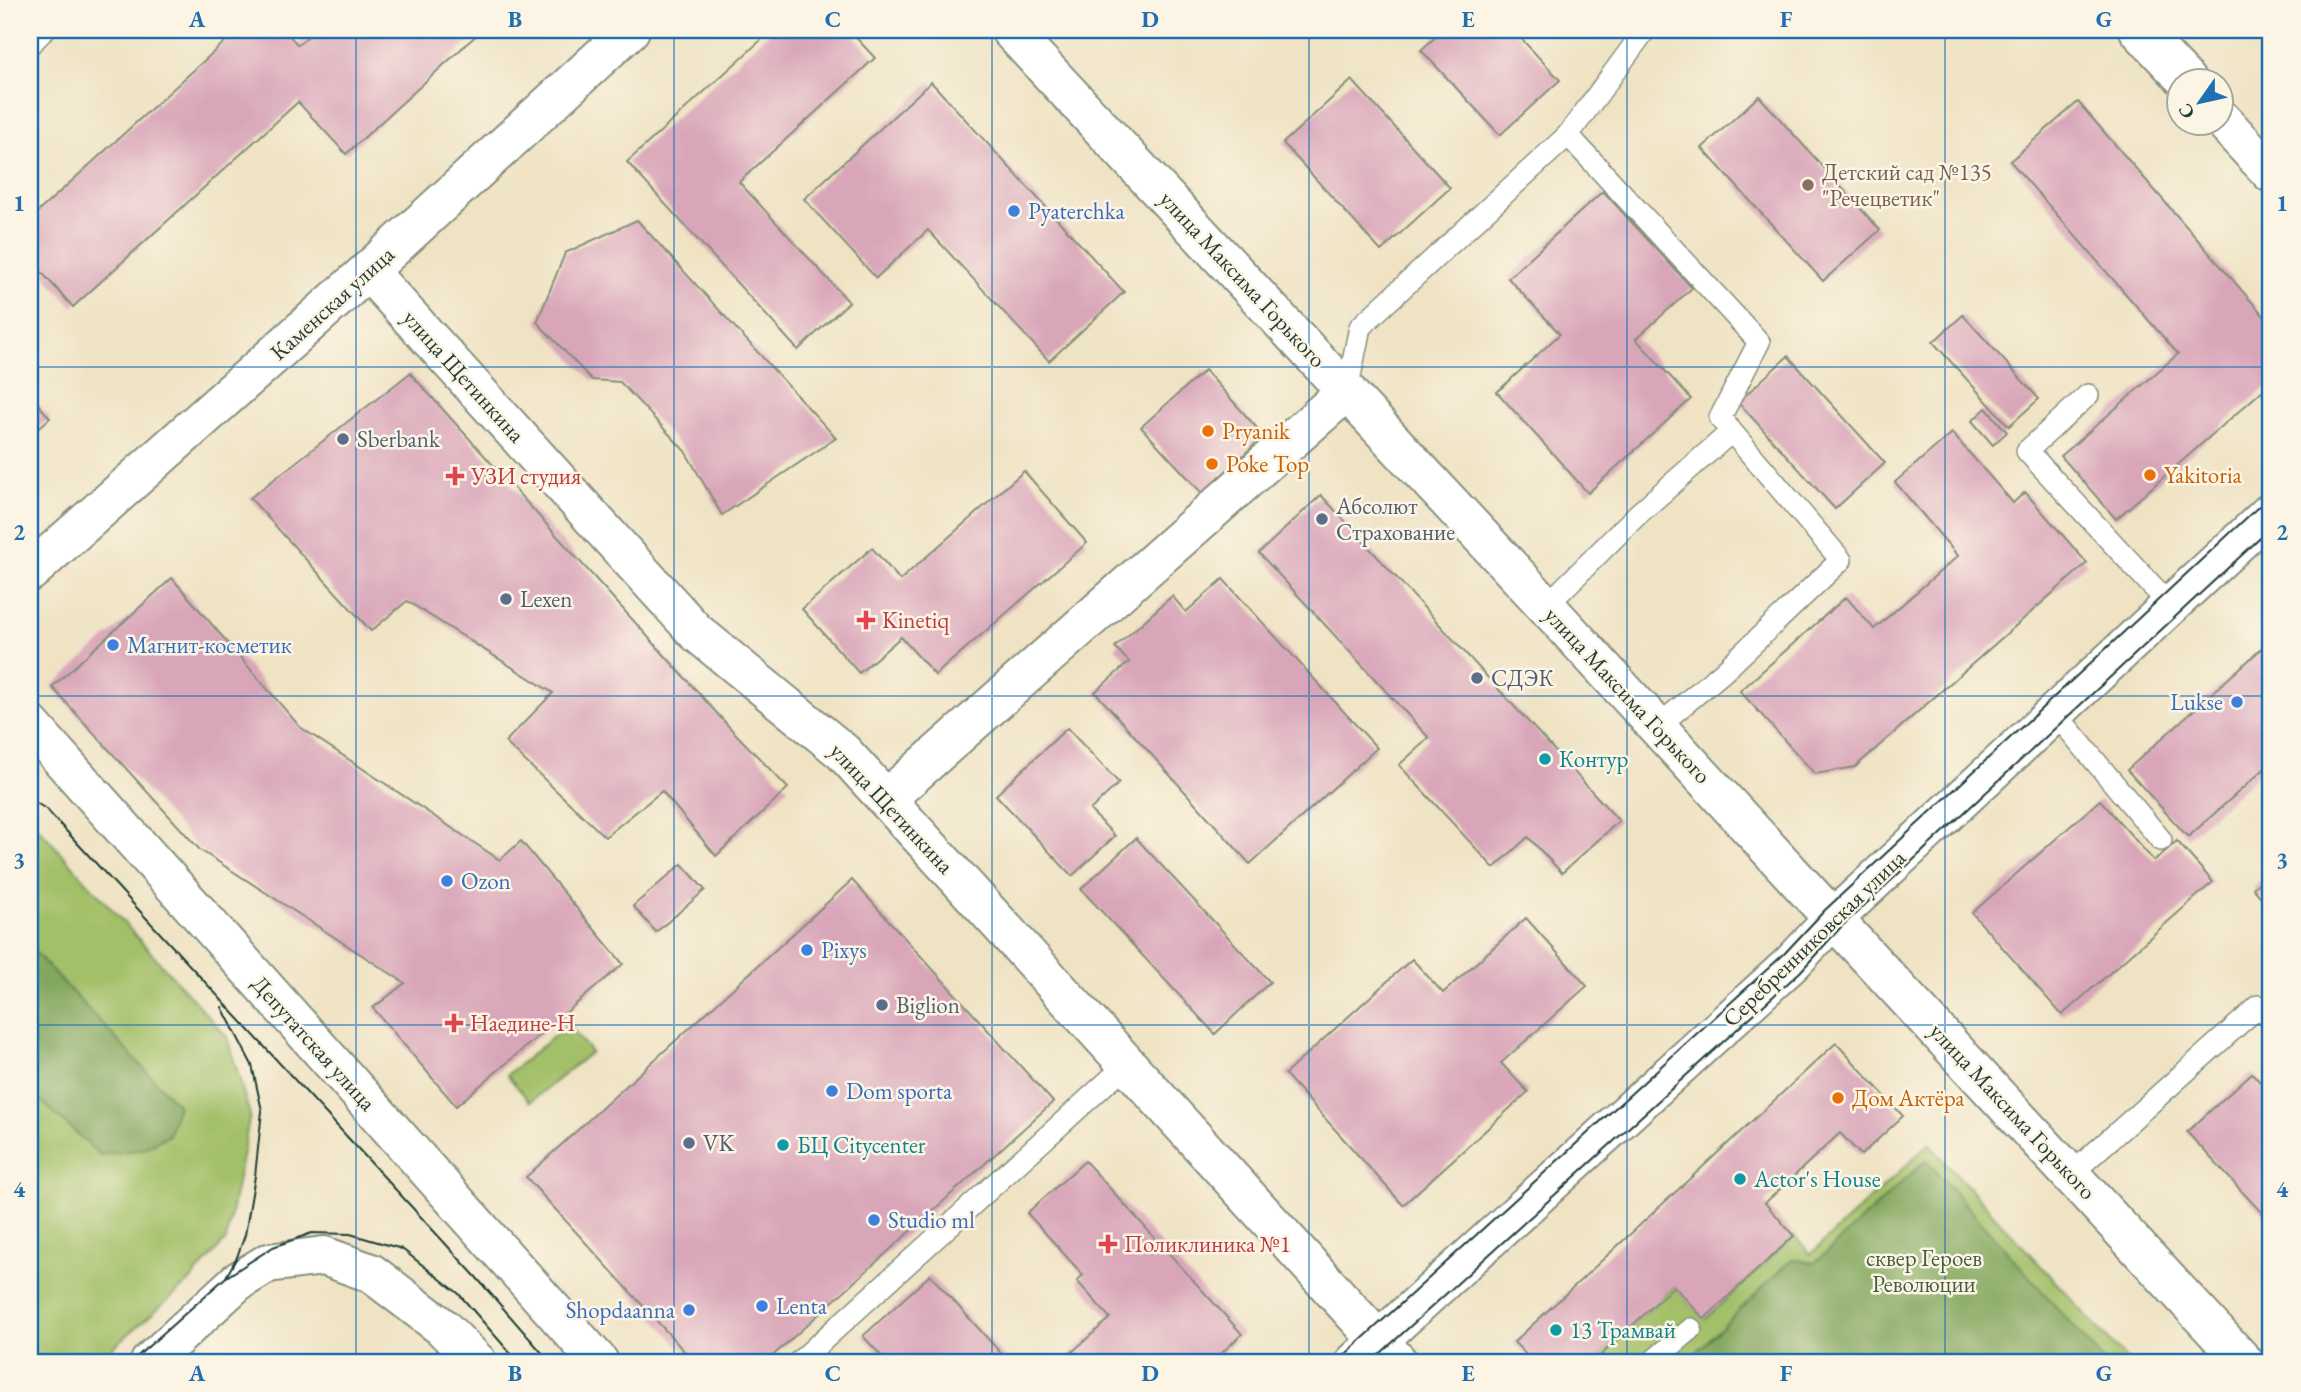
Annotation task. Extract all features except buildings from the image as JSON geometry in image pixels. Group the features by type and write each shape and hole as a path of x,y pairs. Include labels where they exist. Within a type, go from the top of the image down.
{"street":[{"name":"Каменская улица","path":"30,572 368,271 630,30"},
{"name":"улица Максима Горького","path":"1010,30 1658,726 2244,1362"},
{"path":"2139,30 2173,66"},
{"path":"2234,132 2271,173"},
{"name":"улица Щетинкина","path":"368,271 696,632 843,752 1127,1064 1377,1355"},
{"path":"886,799 1347,391"},
{"name":"Серебренниковская улица","path":"1377,1355 1792,963 1833,919 2271,512"},
{"name":"Депутатская улица","path":"30,724 599,1362"},
{"path":"150,1362 237,1282 268,1263 324,1256 371,1273 442,1327 477,1362"}],"lane":[{"path":"30,44 44,30"},
{"path":"1347,391 1360,327 1568,135 1646,30"},
{"path":"1568,135 1759,342 1720,418 1841,560 1723,672 1658,726"},
{"path":"2088,395 2026,451 2171,605"},
{"path":"1546,606 1638,514 1731,432"},
{"path":"2055,713 2161,839"},
{"path":"2071,1174 2259,1006 2271,1018"},
{"path":"799,1362 1127,1064"},
{"path":"1652,1362 1691,1329"}],"green space":[{"path":"30,822 35,824 227,1037 250,1115 226,1240 188,1283 96,1362 30,1362"},
{"path":"30,947 178,1105 169,1135 143,1149 100,1155 30,1091"},
{"path":"568,1025 591,1052 530,1102 507,1075"},
{"name":"сквер Героев Революции","path":"1929,1144 2129,1362 1606,1362 1600,1356 1674,1286 1705,1319 1794,1236 1811,1254"},
{"name":"сквер Героев Революции","path":"1926,1160 2105,1362 1686,1362 1792,1259 1815,1263"}],"tram line":[{"path":"1337,1362 1784,954 1825,910 2271,495"},
{"path":"1371,1362 1800,972 1841,927 2271,528"},
{"path":"30,799 46,809 476,1277 550,1362"},
{"path":"222,1007 252,1065 262,1111 245,1235 226,1277"},
{"path":"131,1362 225,1278 273,1247 312,1233 350,1234 402,1249 458,1293 518,1362"}],"place":[{"name":"Детский сад №135 \"Речецветик\"","path":"1808,185"},
{"name":"Pyaterchka","path":"1014,211"},
{"name":"Pryanik","path":"1208,431"},
{"name":"Sberbank","path":"343,439"},
{"name":"Poke Top","path":"1212,464"},
{"name":"Yakitoria","path":"2150,475"},
{"name":"УЗИ студия","path":"455,476"},
{"name":"Абсолют Страхование","path":"1322,519"},
{"name":"Lexen","path":"506,599"},
{"name":"Kinetiq","path":"866,620"},
{"name":"Магнит-косметик","path":"113,645"},
{"name":"СДЭК","path":"1477,678"},
{"name":"Lukse","path":"2237,702"},
{"name":"Контур","path":"1545,759"},
{"name":"Ozon","path":"447,881"},
{"name":"Pixys","path":"807,950"},
{"name":"Biglion","path":"882,1005"},
{"name":"Наедине-Н","path":"454,1023"},
{"name":"Dom sporta","path":"832,1091"},
{"name":"Дом Актёра","path":"1838,1098"},
{"name":"VK","path":"689,1143"},
{"name":"БЦ Citycenter","path":"783,1145"},
{"name":"Actor's House","path":"1740,1179"},
{"name":"Studio ml","path":"874,1220"},
{"name":"Поликлиника №1","path":"1108,1244"},
{"name":"Lenta","path":"762,1306"},
{"name":"Shopdaanna","path":"689,1310"},
{"name":"13 Трамвай","path":"1556,1330"}]}
